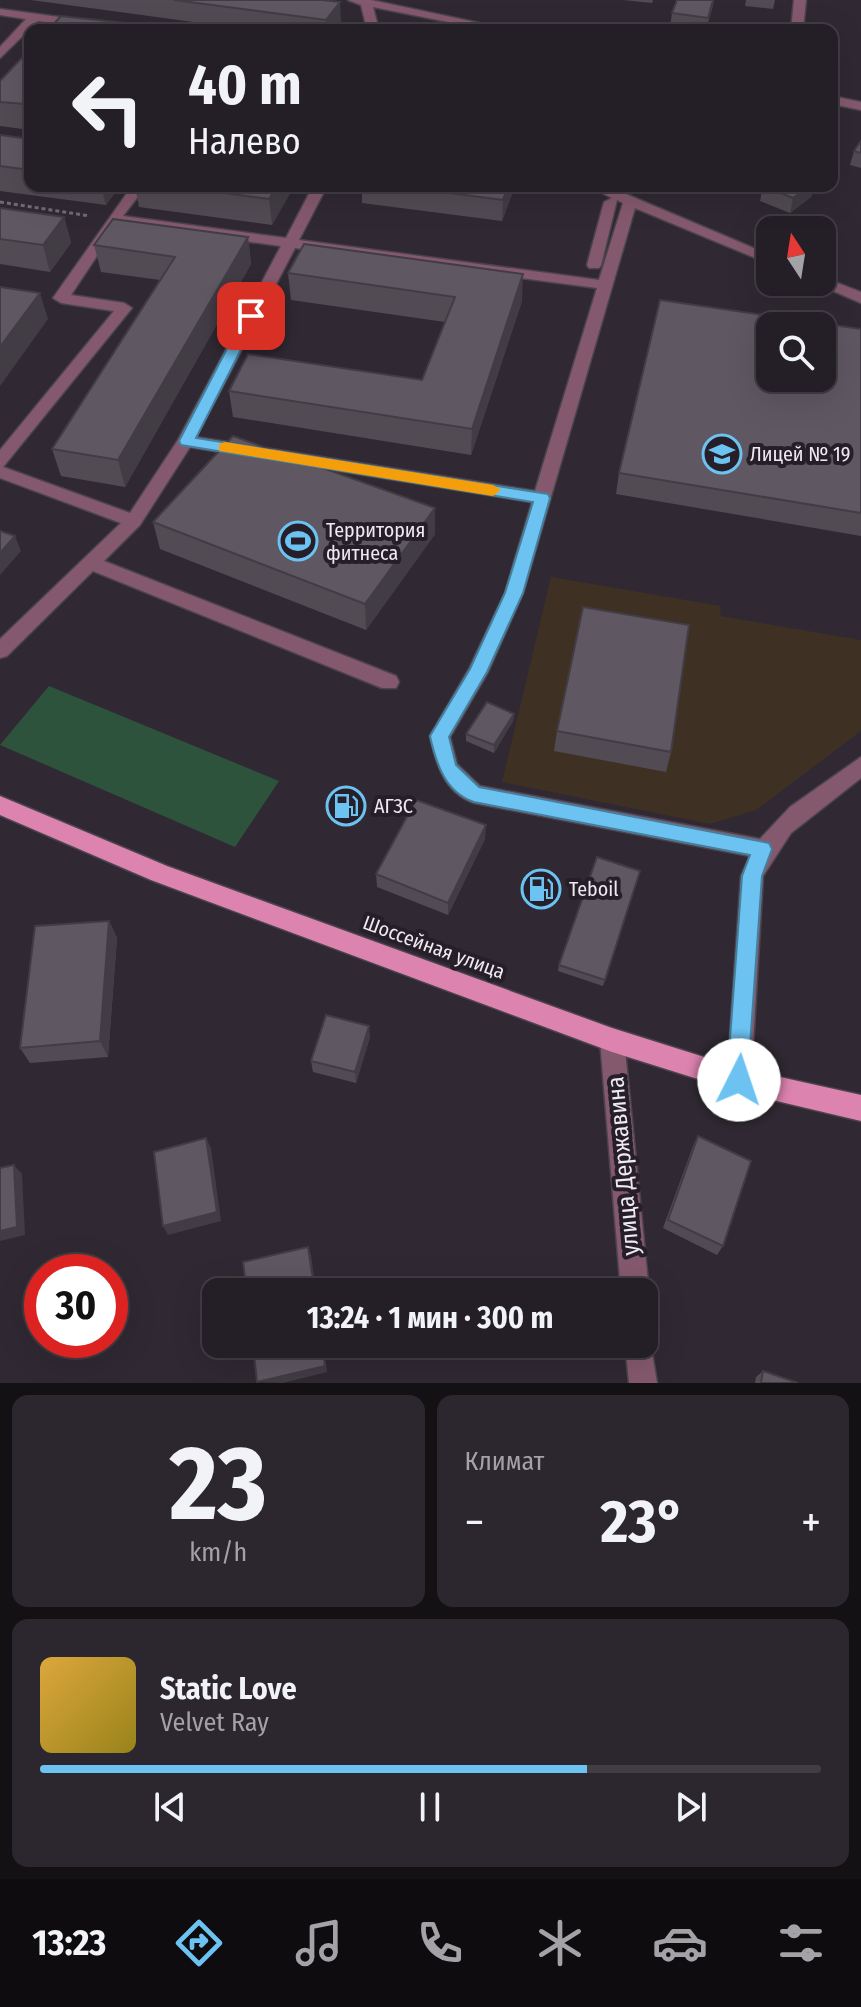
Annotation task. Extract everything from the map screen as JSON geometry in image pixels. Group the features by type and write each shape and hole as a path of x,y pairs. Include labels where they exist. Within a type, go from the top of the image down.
{"main road":[{"name":"Шоссейная улица","path":"0,805 159,873 612,1040 739,1080 861,1108"}],"street":[{"path":"798,24 800,0"},
{"path":"370,24 360,1 385,2 480,24"},
{"path":"0,12 84,24"},
{"path":"28,24 35,17"},
{"path":"0,54 24,29"},
{"path":"838,101 861,106"},
{"path":"0,462 124,308 53,297 134,192"},
{"path":"0,651 134,521 186,441 317,192"},
{"path":"605,192 621,202 756,255"},
{"path":"594,265 621,202"},
{"path":"621,202 605,285 514,593 478,672 440,736 447,768 474,794 762,849"},
{"path":"114,219 605,285"},
{"path":"836,287 861,298"},
{"path":"186,441 542,498"},
{"path":"0,472 134,521"},
{"path":"93,564 389,682"},
{"path":"739,1080 752,876 762,849 790,819 861,766"},
{"name":"улица Державина","path":"612,1040 634,1278"},
{"path":"640,1358 643,1383"}],"path":[{"path":"0,202 114,219"}],"shaded area":[{"path":"551,577 721,606 720,616 861,640 861,731 756,810 710,824 502,782"}],"green space":[{"path":"49,686 279,781 235,847 0,745"}],"building":[{"path":"174,0 322,0 340,2 326,20"},
{"path":"677,0 713,0 708,18 672,13"},
{"path":"61,16 134,24 54,24"},
{"path":"24,55 24,104 0,102 0,81"},
{"path":"0,135 24,138 24,169 0,166"},
{"path":"861,141 861,153 854,151"},
{"path":"216,192 273,192 269,199"},
{"path":"442,192 506,192 503,200"},
{"path":"778,192 802,192 793,198"},
{"path":"0,208 64,217 43,245 0,239"},
{"path":"113,219 248,237 118,460 52,449 175,257 94,245"},
{"path":"304,244 523,274 472,429 229,391 248,354 422,380 455,297 288,273"},
{"path":"0,287 40,293 0,347"},
{"path":"660,300 756,314 756,392 836,392 836,325 861,329 861,513 619,473"},
{"name":"Территория фитнеса","path":"233,436 435,508 365,604 153,522"},
{"path":"0,531 15,536 0,553"},
{"path":"583,607 689,625 671,752 557,731"},
{"path":"487,702 514,714 494,745 466,734"},
{"path":"416,800 486,825 448,903 376,874"},
{"path":"597,857 640,871 605,980 559,965"},
{"path":"109,921 100,1041 20,1048 35,926"},
{"path":"326,1015 369,1026 355,1072 311,1061"},
{"path":"698,1136 751,1161 723,1246 668,1220"},
{"path":"206,1138 217,1212 163,1226 154,1152"},
{"path":"14,1165 17,1227 0,1231 0,1168"},
{"path":"308,1247 313,1278 245,1278 243,1262"},
{"path":"254,1358 324,1358 325,1366 257,1382"},
{"path":"763,1371 798,1383 761,1383"}],"slow traffic":[{"path":"225,447 493,490"}],"place":[{"name":"Лицей № 19","path":"722,454"},
{"name":"Территория фитнеса","path":"298,541"},
{"name":"АГЗС","path":"346,806"},
{"name":"Teboil","path":"541,889"}],"route":[{"path":"251,316 186,441 542,498 514,593 478,672 440,736 447,768 474,794 762,849 752,876 739,1080"}]}
